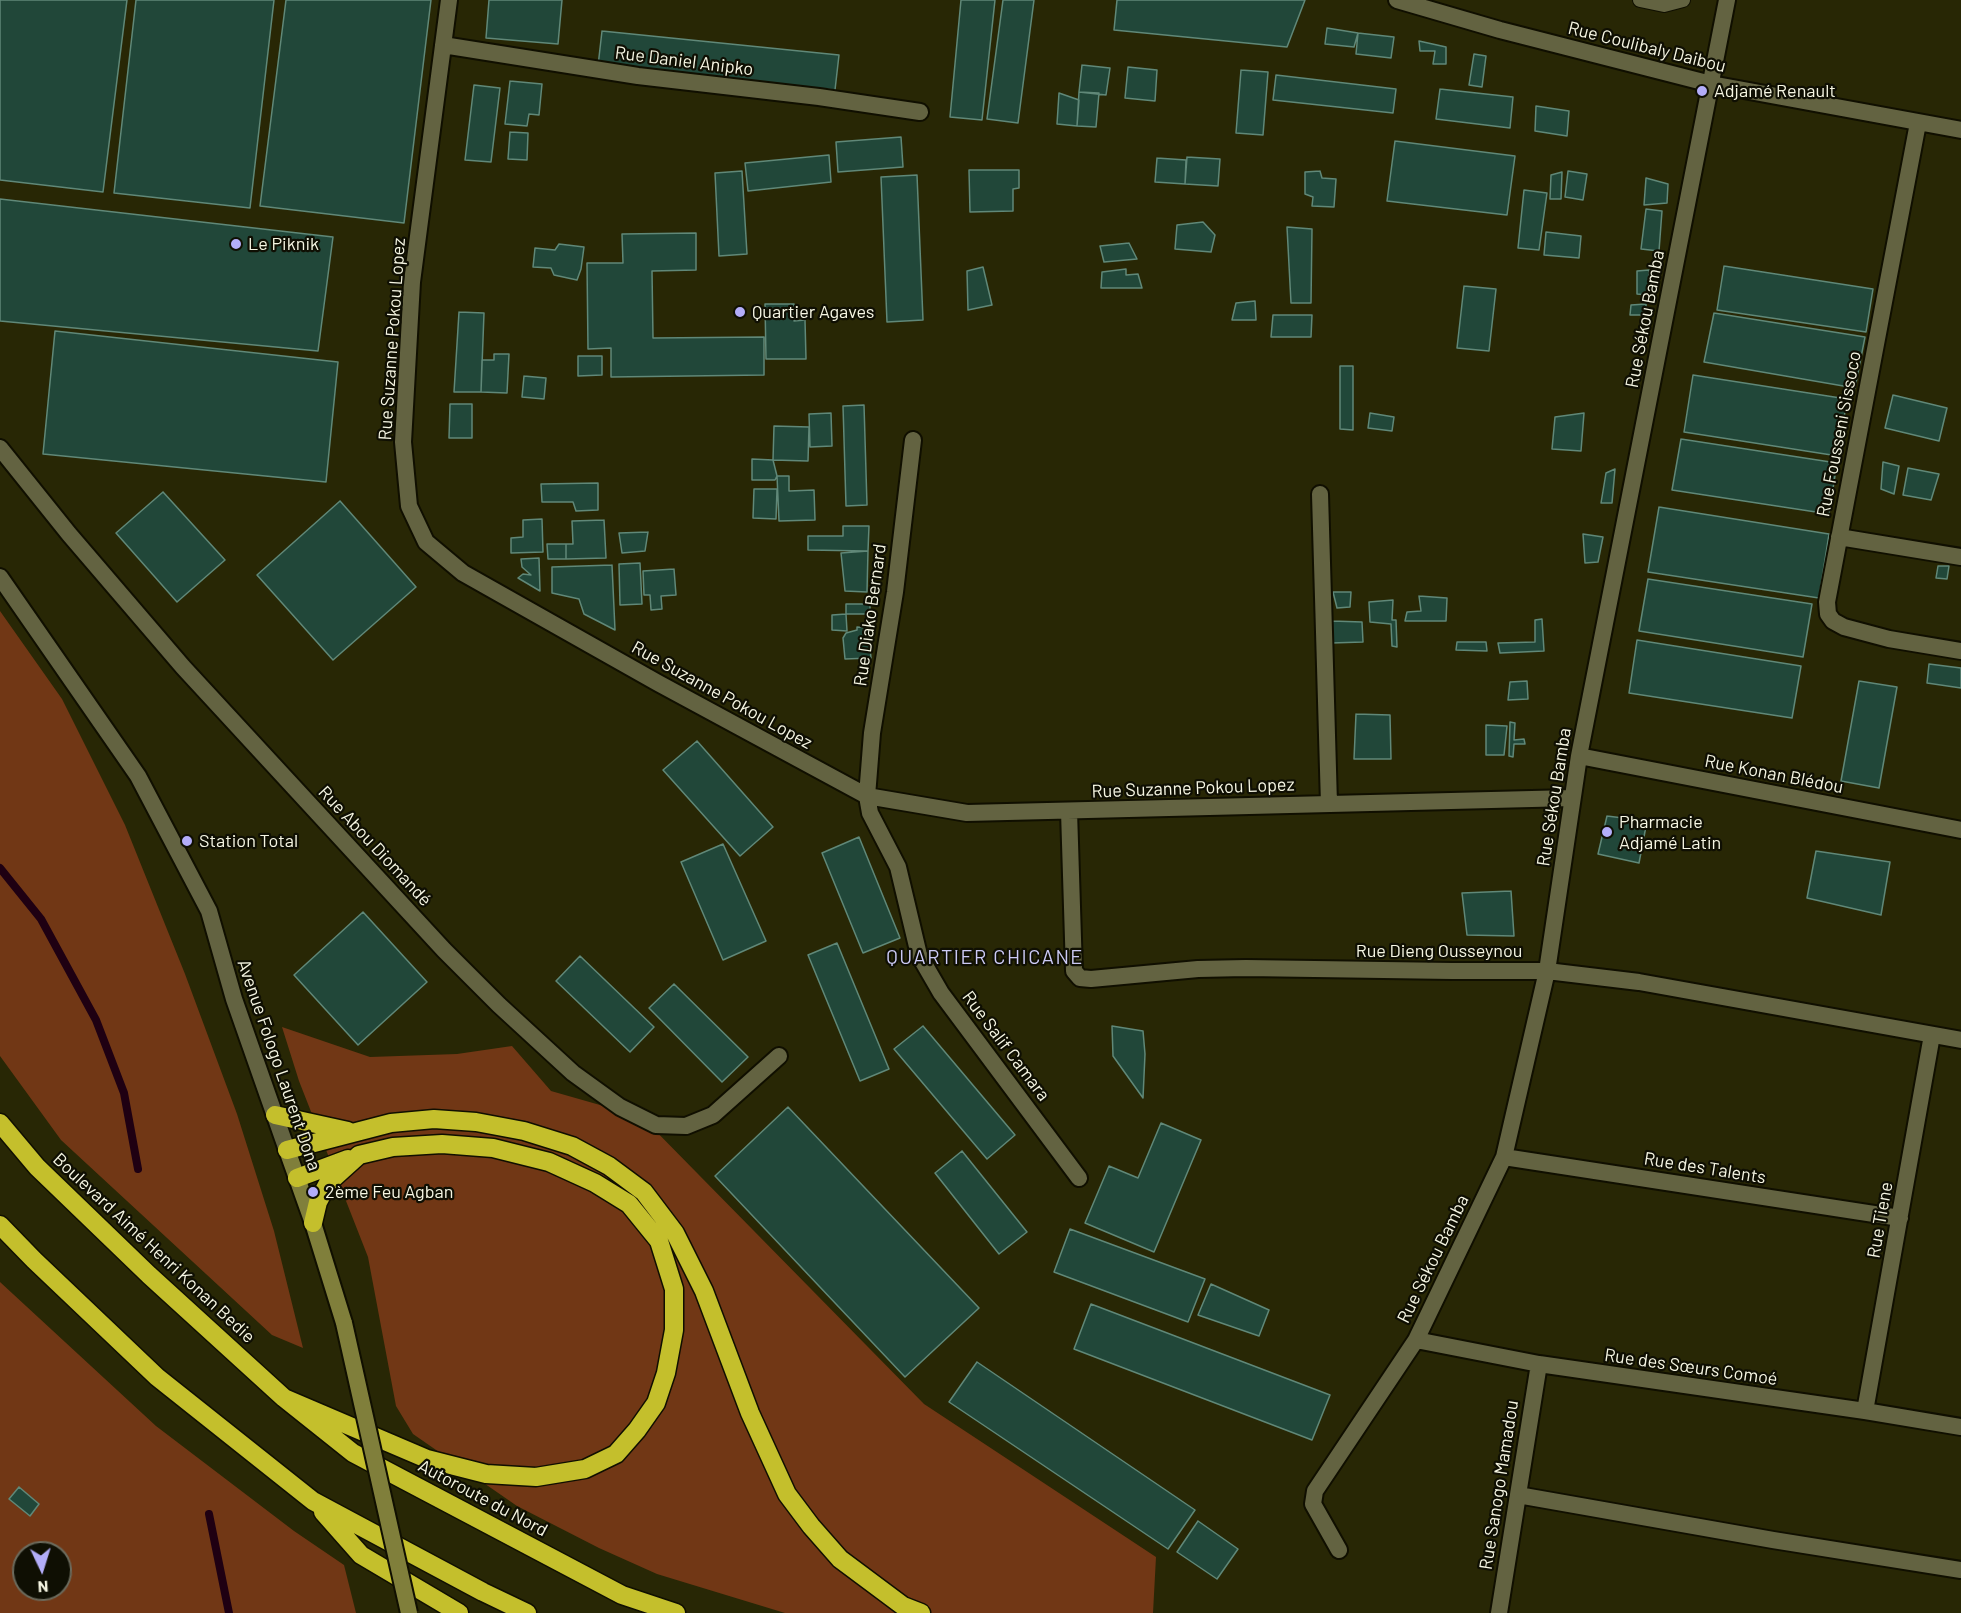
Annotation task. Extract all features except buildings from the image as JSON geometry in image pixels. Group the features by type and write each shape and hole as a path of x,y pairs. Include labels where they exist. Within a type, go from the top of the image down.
{"highway":[{"path":"275,1115 352,1132"},
{"path":"287,1150 391,1123 434,1119 476,1122 524,1131 581,1151 609,1166 644,1192 675,1233 704,1291 750,1413 787,1494 840,1559 903,1606 921,1613"},
{"name":"Boulevard Aimé Henri Konan Bedie","path":"0,1123 37,1167 149,1275 284,1398"},
{"path":"284,1398 427,1459 486,1474 536,1477 585,1469 616,1454 656,1403 666,1373 674,1329 674,1290 659,1241 629,1204 595,1183 549,1162 493,1148 442,1144 393,1147 359,1155 297,1178"},
{"path":"313,1223 318,1202 328,1182 359,1155"},
{"path":"0,1225 157,1377 313,1501 361,1555 459,1613"},
{"name":"Autoroute du Nord","path":"284,1398 352,1453 622,1595 676,1613"},
{"path":"313,1501 527,1613"}],"main road":[{"name":"Avenue Fologo Laurent Dona","path":"287,1150 313,1223 344,1323 409,1613"}],"street":[{"name":"Rue Suzanne Pokou Lopez","path":"449,0 412,282 403,442 409,506 426,542 463,573 658,683 867,796 967,813 1572,798"},
{"name":"Rue Coulibaly Daibou","path":"1397,0 1510,33 1711,84 1961,130"},
{"name":"Rue Sékou Bamba","path":"1339,1550 1312,1504 1315,1491 1416,1340 1504,1157 1547,971 1579,756 1727,0"},
{"name":"Rue Daniel Anipko","path":"443,45 628,74 819,97 920,112"},
{"name":"Rue Fousseni Sissoco","path":"1918,123 1827,602 1828,614 1833,621 1859,633 1961,651"},
{"name":"Rue Diako Bernard","path":"867,796 872,732 895,592 913,440"},
{"name":"Rue Abou Diomandé","path":"0,448 69,534 191,676 444,950 499,1005 573,1073 620,1107 657,1125 686,1126 713,1115 779,1056"},
{"path":"1320,494 1329,804"},
{"path":"1839,537 1961,557"},
{"name":"Avenue Fologo Laurent Dona","path":"0,577 138,776 209,910 234,999 287,1150"},
{"name":"Rue Konan Blédou","path":"1579,756 1961,830"},
{"name":"Rue Salif Camara","path":"867,796 870,813 898,867 919,955 941,993 1079,1178"},
{"name":"Rue Dieng Ousseynou","path":"1069,811 1074,971 1080,978 1198,969 1246,968 1547,971 1639,982 1961,1040"},
{"name":"Rue Tiene","path":"1865,1411 1932,1035"},
{"name":"Rue des Talents","path":"1504,1157 1900,1218"},
{"name":"Rue des Sœurs Comoé","path":"1416,1340 1539,1364 1961,1427"},
{"name":"Rue Sanogo Mamadou","path":"1499,1613 1539,1364"},
{"path":"1518,1494 1773,1540 1961,1570"}],"lane":[{"path":"1640,0 1664,4 1683,0"}],"shaded area":[{"path":"0,611 62,699 125,825 185,974 237,1114 274,1231 303,1348 272,1335 61,1140 0,1056"},
{"path":"282,1027 370,1057 457,1054 512,1046 551,1091 642,1117 924,1404 1156,1557 1153,1613 785,1613 657,1574 599,1548 517,1506 413,1434 396,1406 368,1257 299,1081"},
{"path":"0,1282 156,1426 294,1531 344,1565 356,1613 0,1613"}],"waterway":[{"path":"0,868 41,919 96,1020 124,1093 138,1169"},
{"path":"209,1514 229,1613"}],"place":[{"name":"Adjamé Renault","path":"1702,91"},
{"name":"Le Piknik","path":"236,244"},
{"name":"Quartier Agaves","path":"740,312"},
{"name":"Pharmacie Adjamé Latin","path":"1607,832"},
{"name":"Station Total","path":"187,841"},
{"name":"2ème Feu Agban","path":"313,1192"}],"district":[{"name":"QUARTIER CHICANE","path":"985,957"}]}
